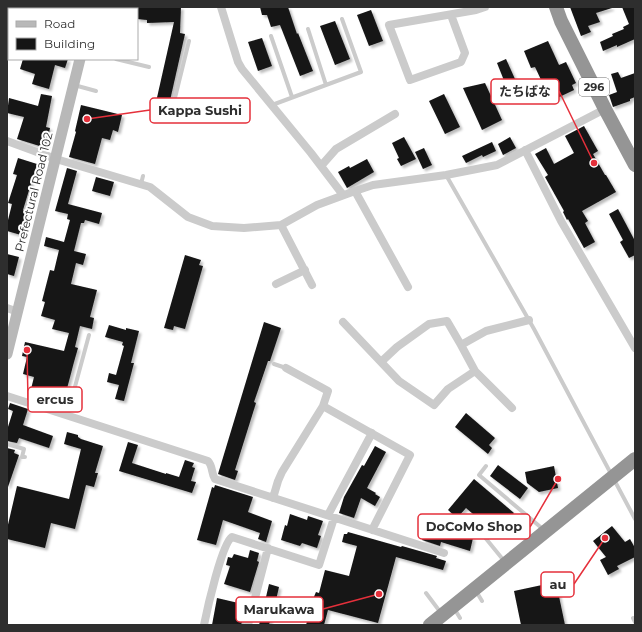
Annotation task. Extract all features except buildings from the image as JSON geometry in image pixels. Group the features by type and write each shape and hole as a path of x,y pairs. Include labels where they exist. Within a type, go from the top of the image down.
{"highway":[{"name":"296","path":"556,7 605,109 635,165"},
{"path":"430,625 452,613 474,588 506,564 635,459"}],"main road":[{"name":"Prefectural Road 102","path":"7,354 80,60"}],"street":[{"path":"221,7 238,62 343,195"},
{"path":"450,15 465,53 461,62 410,80 389,25 450,15 485,7"},
{"path":"7,141 56,158 142,180 188,217 212,226 244,228 281,225 317,205 373,185 446,175 497,165 605,109"},
{"path":"321,166 336,149 396,114"},
{"path":"525,150 562,221 635,348"},
{"path":"355,191 408,287"},
{"path":"281,225 312,285"},
{"path":"276,284 305,270"},
{"path":"7,308 18,312"},
{"path":"461,346 486,332 529,320"},
{"path":"381,362 397,347 428,324 446,321 475,371 512,408"},
{"path":"343,322 399,381 434,405 448,389 475,371"},
{"path":"273,498 282,472 323,406 328,391 286,368"},
{"path":"7,396 208,461 212,465 215,479 444,553"},
{"path":"323,406 410,455 372,530"},
{"path":"204,625 222,556 228,539 232,537 319,565 331,516 372,433"},
{"path":"248,625 268,548"}],"lane":[{"path":"272,105 361,72 342,18"},
{"path":"308,29 326,85"},
{"path":"271,36 292,97"},
{"path":"163,108 172,110 189,41"},
{"path":"120,60 149,67"},
{"path":"74,85 96,92"},
{"path":"446,175 529,320 635,519"},
{"path":"67,416 89,336"},
{"path":"274,364 286,368"},
{"path":"7,444 24,449 22,457 25,457"},
{"path":"486,466 479,475 546,531"},
{"path":"440,516 452,524 483,535 506,564"},
{"path":"474,588 482,601"},
{"path":"426,593 452,613"}],"place":[{"name":"Kappa Sushi","path":"87,119"},
{"name":"たちばな","path":"594,163"},
{"name":"ercus","path":"27,350"},
{"name":"DoCoMo Shop","path":"558,479"},
{"name":"au","path":"605,538"},
{"name":"Marukawa","path":"379,594"}]}
